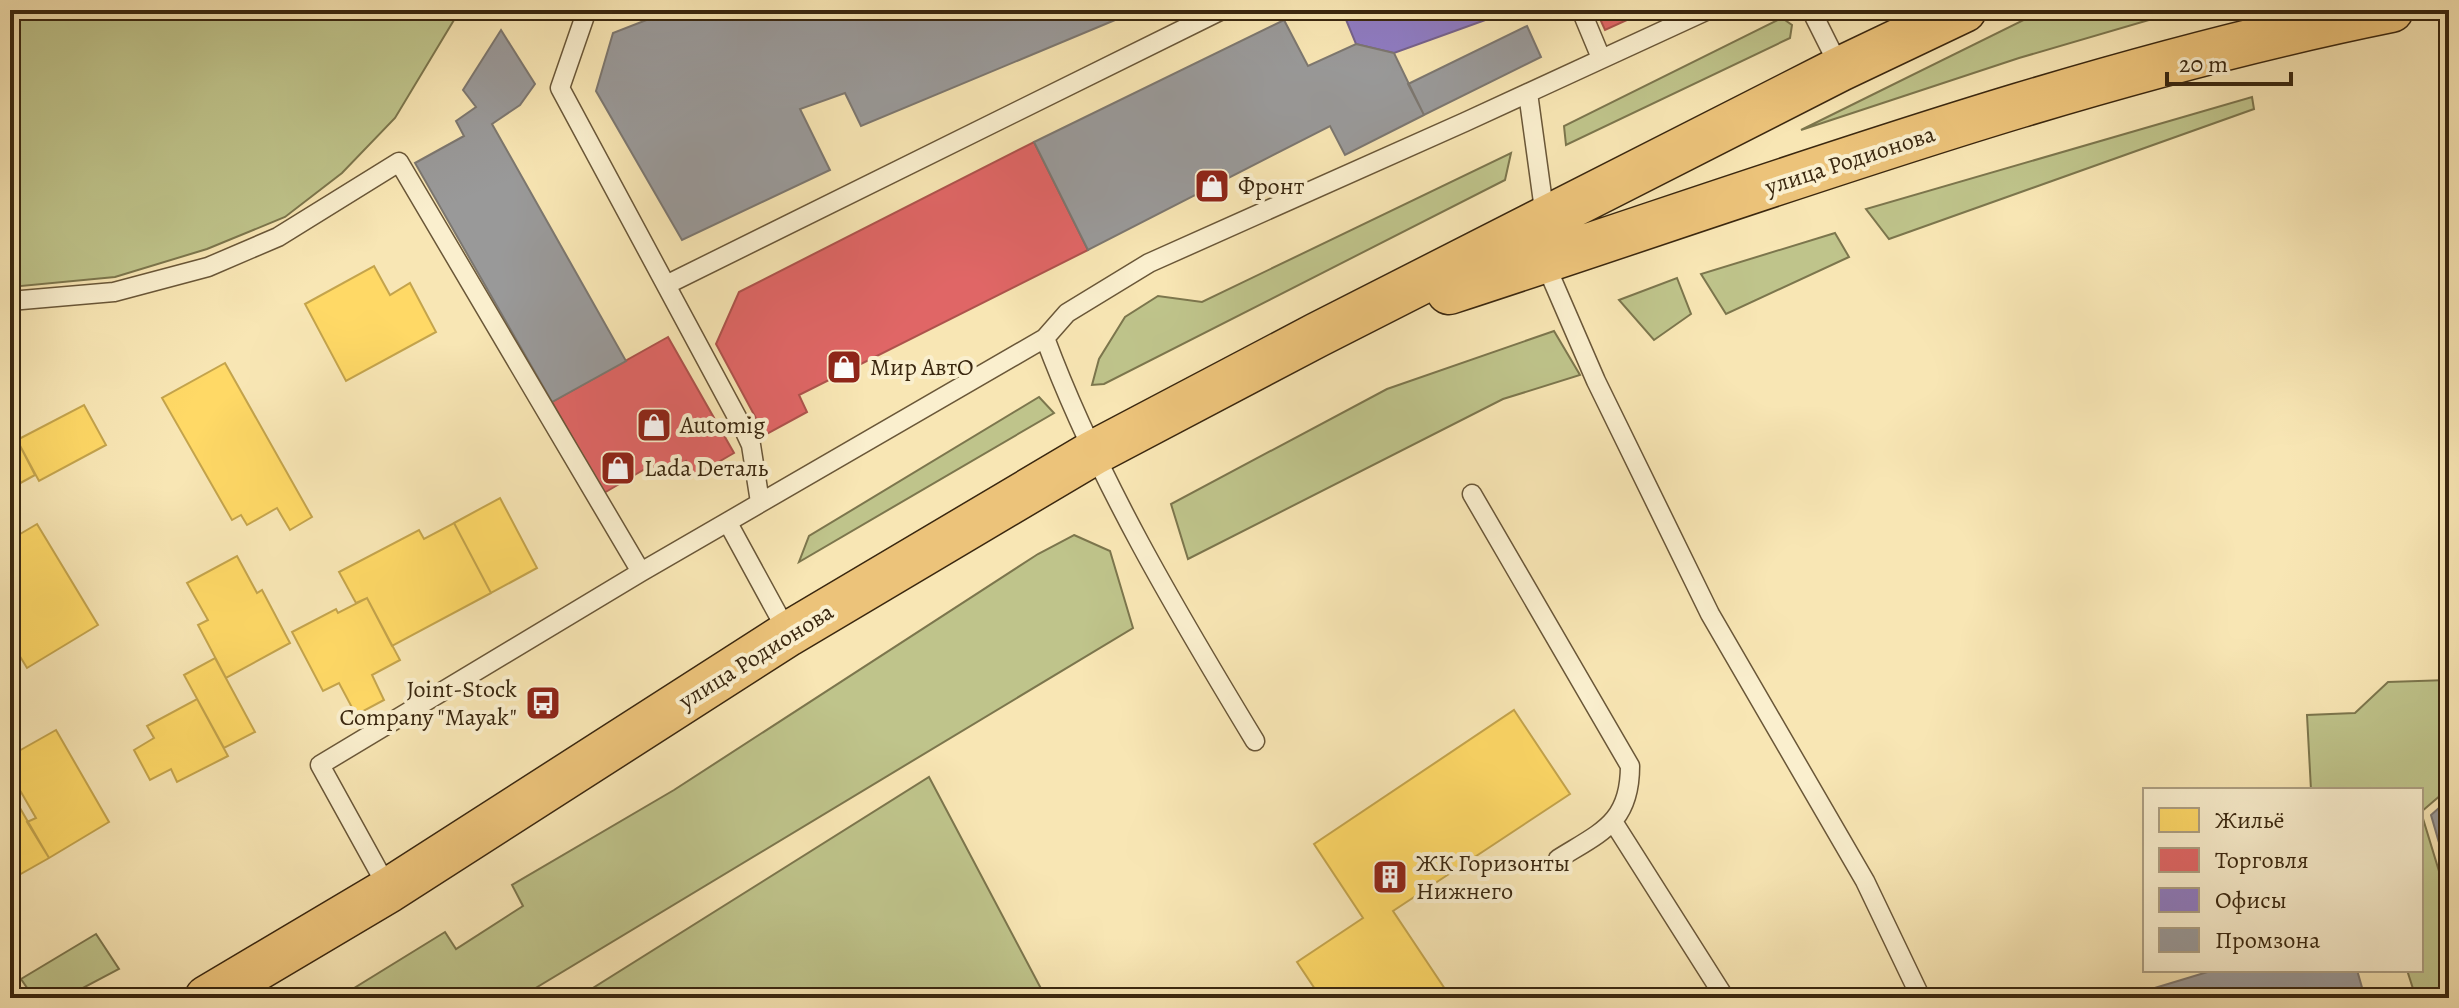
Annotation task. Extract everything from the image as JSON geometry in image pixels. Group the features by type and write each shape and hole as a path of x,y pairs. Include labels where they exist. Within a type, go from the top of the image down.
{"main road":[{"name":"улица Родионова","path":"1545,240 1840,69 1964,10"},
{"name":"улица Родионова","path":"207,998 389,890 788,634 1093,453 1317,335 1545,240 2254,40 2391,10"}],"lane":[{"path":"587,10 560,88 751,445 760,502"},
{"path":"666,285 1222,10"},
{"path":"1581,10 1601,58"},
{"path":"389,890 320,765 641,572 1045,338 1067,313 1149,263 1708,10"},
{"path":"1811,10 1840,69"},
{"path":"1528,93 1545,240 1596,381 1710,614 1865,881 1916,996"},
{"path":"10,301 114,292 208,267 278,237 399,162 641,572"},
{"path":"1045,338 1065,393 1093,453 1200,651 1255,741"},
{"path":"1472,494 1630,766 1630,789 1614,823 1558,859"},
{"path":"728,523 788,634"},
{"path":"1614,823 1725,998"}],"green space":[{"path":"10,10 460,10 395,118 342,173 285,217 207,249 115,277 11,287"},
{"path":"2044,10 2183,10 2019,58 1801,130"},
{"path":"1782,18 1792,25 1790,38 1566,145 1564,126"},
{"path":"2252,97 2254,109 1889,239 1866,209"},
{"path":"1511,153 1505,180 1104,384 1092,385 1099,359 1125,317 1158,296 1202,302"},
{"path":"1835,233 1849,257 1726,314 1701,274"},
{"path":"1677,278 1691,314 1654,340 1619,300"},
{"path":"1554,331 1580,375 1503,399 1188,559 1171,504 1387,389"},
{"path":"1039,397 1054,413 799,562 809,536"},
{"path":"1074,535 1110,551 1133,628 519,998 338,998 445,932 456,949 523,906 512,885 674,790 1038,554"},
{"path":"2448,680 2449,788 2423,810 2423,788 2311,788 2307,715 2355,713 2388,682"},
{"path":"929,777 1046,998 577,998"},
{"path":"2423,819 2449,904 2449,998 2416,998 2408,972 2423,972"},
{"path":"96,934 119,969 64,998 34,998 21,979"}],"building: Жильё":[{"path":"374,266 390,295 410,283 436,332 346,381 305,304"},
{"path":"225,363 312,517 290,530 277,508 247,525 241,515 232,520 162,398"},
{"path":"84,405 106,445 39,481 17,440"},
{"path":"14,434 35,475 15,486 10,476 10,436"},
{"path":"500,498 537,568 491,593 454,523"},
{"path":"454,523 491,593 392,646 367,598 356,603 339,572 419,530 424,539"},
{"path":"37,524 98,625 27,668 10,640 10,540"},
{"path":"237,556 257,593 262,590 290,643 226,678 198,625 208,620 187,583"},
{"path":"367,598 400,660 372,675 384,700 356,715 339,683 323,691 292,632 336,609 338,613"},
{"path":"215,658 255,732 224,748 184,675"},
{"path":"197,699 228,756 177,782 171,769 150,780 134,750 154,738 147,726"},
{"name":"ЖК Горизонты Нижнего","path":"1514,710 1570,794 1393,911 1451,998 1321,998 1297,962 1363,918 1314,844"},
{"path":"56,730 109,822 49,858 27,822 36,818 10,773 10,756"},
{"path":"13,796 49,858 10,880 10,798"}],"building: Торговля":[{"path":"1596,10 1623,10 1627,20 1605,30"},
{"path":"1034,142 1088,250 799,395 807,412 765,435 716,344 739,292"},
{"path":"668,337 734,453 694,476 686,461 657,478 650,466 604,493 552,402"}],"building: Офисы":[{"path":"1342,10 1513,10 1394,53 1356,44"}],"building: Промзона":[{"path":"672,10 1139,10 861,126 845,93 800,109 830,170 682,240 596,91 613,33"},
{"path":"1284,20 1308,66 1356,44 1394,53 1424,115 1345,155 1330,126 1088,250 1034,142"},
{"path":"1527,26 1541,57 1424,115 1408,84"},
{"path":"501,30 535,84 520,105 492,124 626,361 552,402 415,163 464,136 456,121 476,107 463,90"},
{"path":"2449,799 2449,877 2431,815"},
{"path":"2207,972 2358,972 2365,998 2136,998 2135,994"}],"place":[{"name":"Фронт","path":"1212,186"},
{"name":"Мир АвтО","path":"844,367"},
{"name":"Automig","path":"654,425"},
{"name":"Lada Dеталь","path":"618,468"},
{"name":"Joint-Stock Company \"Mayak\"","path":"543,703"},
{"name":"ЖК Горизонты Нижнего","path":"1390,877"}]}
